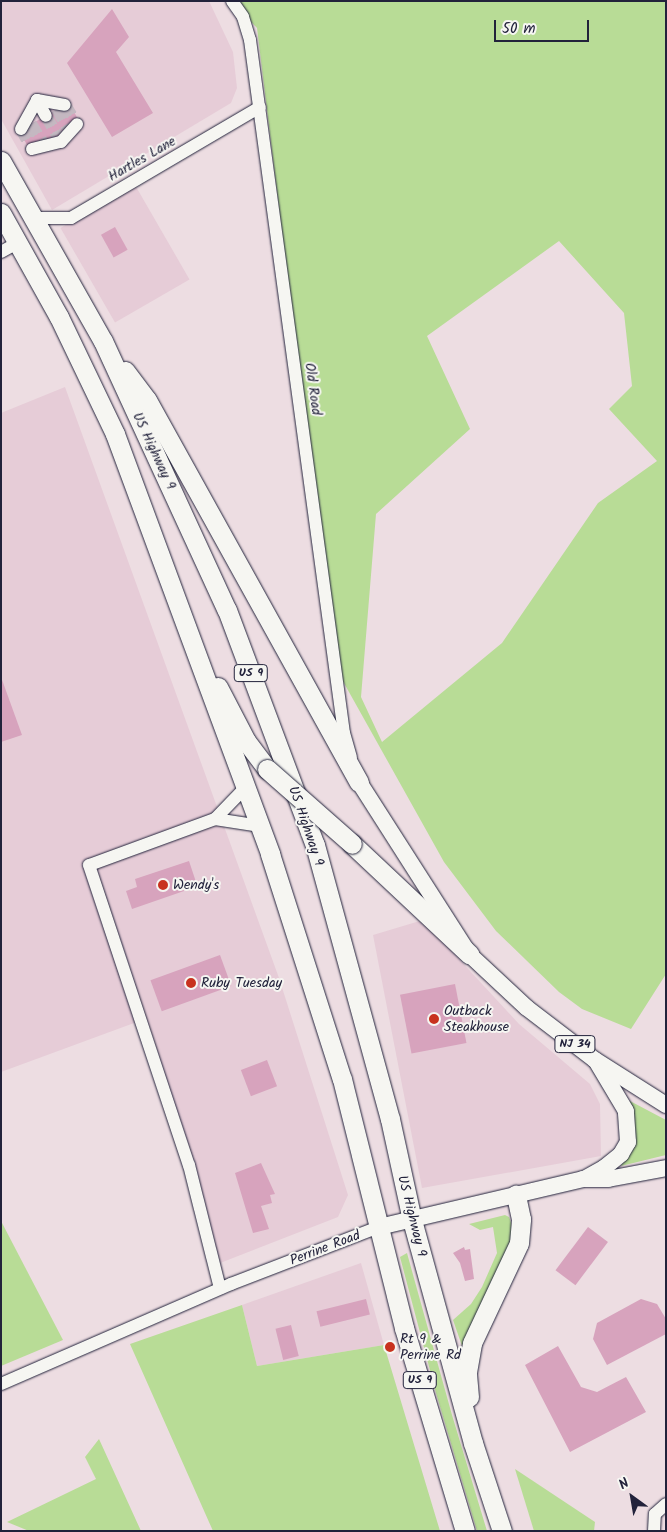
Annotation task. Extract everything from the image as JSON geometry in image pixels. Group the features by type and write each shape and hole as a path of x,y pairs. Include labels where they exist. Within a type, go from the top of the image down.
{"highway":[{"name":"US Highway 9","path":"1,161 103,341 227,610 315,845 390,1118 412,1220 474,1444 502,1531"},
{"name":"US Highway 9","path":"1,213 9,247 59,317 115,434 180,616 260,826 342,1079 404,1328 466,1531"},
{"path":"103,341 147,400 359,782"},
{"path":"180,616 246,741 267,768 352,844 469,954"},
{"path":"474,1444 467,1372 472,1343 519,1243 521,1220 516,1195"}],"main road":[{"path":"359,782 469,954"},
{"name":"NJ 34","path":"469,954 528,1008 595,1060 666,1105"},
{"path":"583,1179 604,1168 620,1154 628,1142 626,1111 595,1060"},
{"name":"Perrine Road","path":"379,1227 583,1179 608,1179 666,1168"}],"street":[{"name":"Old Road","path":"232,1 243,17 250,40 344,733 359,782"},
{"path":"37,100 56,110 37,100"},
{"path":"26,126 37,100"},
{"name":"Hartles Lane","path":"33,218 71,218 260,107"},
{"path":"37,146 66,133"},
{"path":"220,1288 189,1165 88,865 215,819 245,788"},
{"path":"215,819 260,826"},
{"name":"Perrine Road","path":"1,1384 220,1288 379,1227"},
{"path":"654,1531 655,1514 666,1504"}],"shaded area":[{"path":"1,1 209,1 233,52 237,88 231,103 52,210 1,119"},
{"path":"135,185 190,279 115,322 61,228"},
{"path":"65,387 279,978 348,1195 338,1217 215,1265 145,1019 1,1072 1,413"},
{"path":"423,920 519,1024 590,1084 600,1104 601,1156 422,1188 373,935"},
{"path":"361,1263 384,1345 257,1366 242,1305"}],"green space":[{"path":"242,1 666,1 666,974 631,1029 582,1009 559,992 496,931 444,862 335,667 257,28 234,4","holes":["559,241 624,313 632,386 609,409 657,461 598,503 502,643 382,742 361,697 376,514 470,429 427,336"]},
{"path":"630,1101 666,1120 666,1155 621,1166 635,1135"},
{"path":"505,1215 509,1217 515,1233 462,1346 453,1320 471,1304 482,1287 497,1253 493,1227 480,1230 469,1224"},
{"path":"1,1221 63,1340 1,1366"},
{"path":"407,1253 452,1415 487,1531 477,1531 436,1393 400,1257"},
{"path":"242,1305 257,1366 384,1345 440,1531 213,1531 130,1344"},
{"path":"99,1439 141,1531 29,1531 7,1522 96,1479 85,1457"},
{"path":"515,1469 595,1522 594,1531 534,1531"}],"building":[{"path":"112,9 129,37 116,52 153,113 112,137 67,63"},
{"path":"69,103 80,123 30,151 19,131"},
{"path":"115,227 128,250 114,257 101,235"},
{"path":"1,677 22,735 1,742"},
{"name":"Wendy's","path":"189,861 196,882 182,887 184,891 132,909 126,891 137,887 135,879"},
{"name":"Ruby Tuesday","path":"220,955 231,986 162,1011 150,980"},
{"name":"Outback Steakhouse","path":"455,984 466,1043 411,1054 400,995"},
{"path":"267,1060 277,1086 251,1096 241,1070"},
{"path":"261,1163 275,1194 270,1195 272,1203 261,1206 269,1229 253,1233 235,1173"},
{"path":"588,1227 608,1242 575,1285 556,1270"},
{"path":"464,1247 465,1250 470,1249 474,1279 465,1281 460,1263 453,1253"},
{"path":"366,1299 370,1315 320,1327 317,1311"},
{"path":"641,1299 657,1304 666,1319 666,1334 607,1365 593,1339 597,1323"},
{"path":"291,1325 299,1356 283,1360 275,1329"},
{"path":"558,1346 581,1387 597,1392 626,1377 646,1412 570,1452 525,1365"}],"tunnel":[{"path":"65,105 77,124"},
{"path":"57,109 68,129"},
{"path":"46,116 57,135"},
{"path":"31,124 43,143"},
{"path":"21,129 32,149"}],"place":[{"name":"Wendy's","path":"163,885"},
{"name":"Ruby Tuesday","path":"191,983"},
{"name":"Outback Steakhouse","path":"434,1019"},
{"name":"Rt 9 & Perrine Rd","path":"390,1347"}]}
